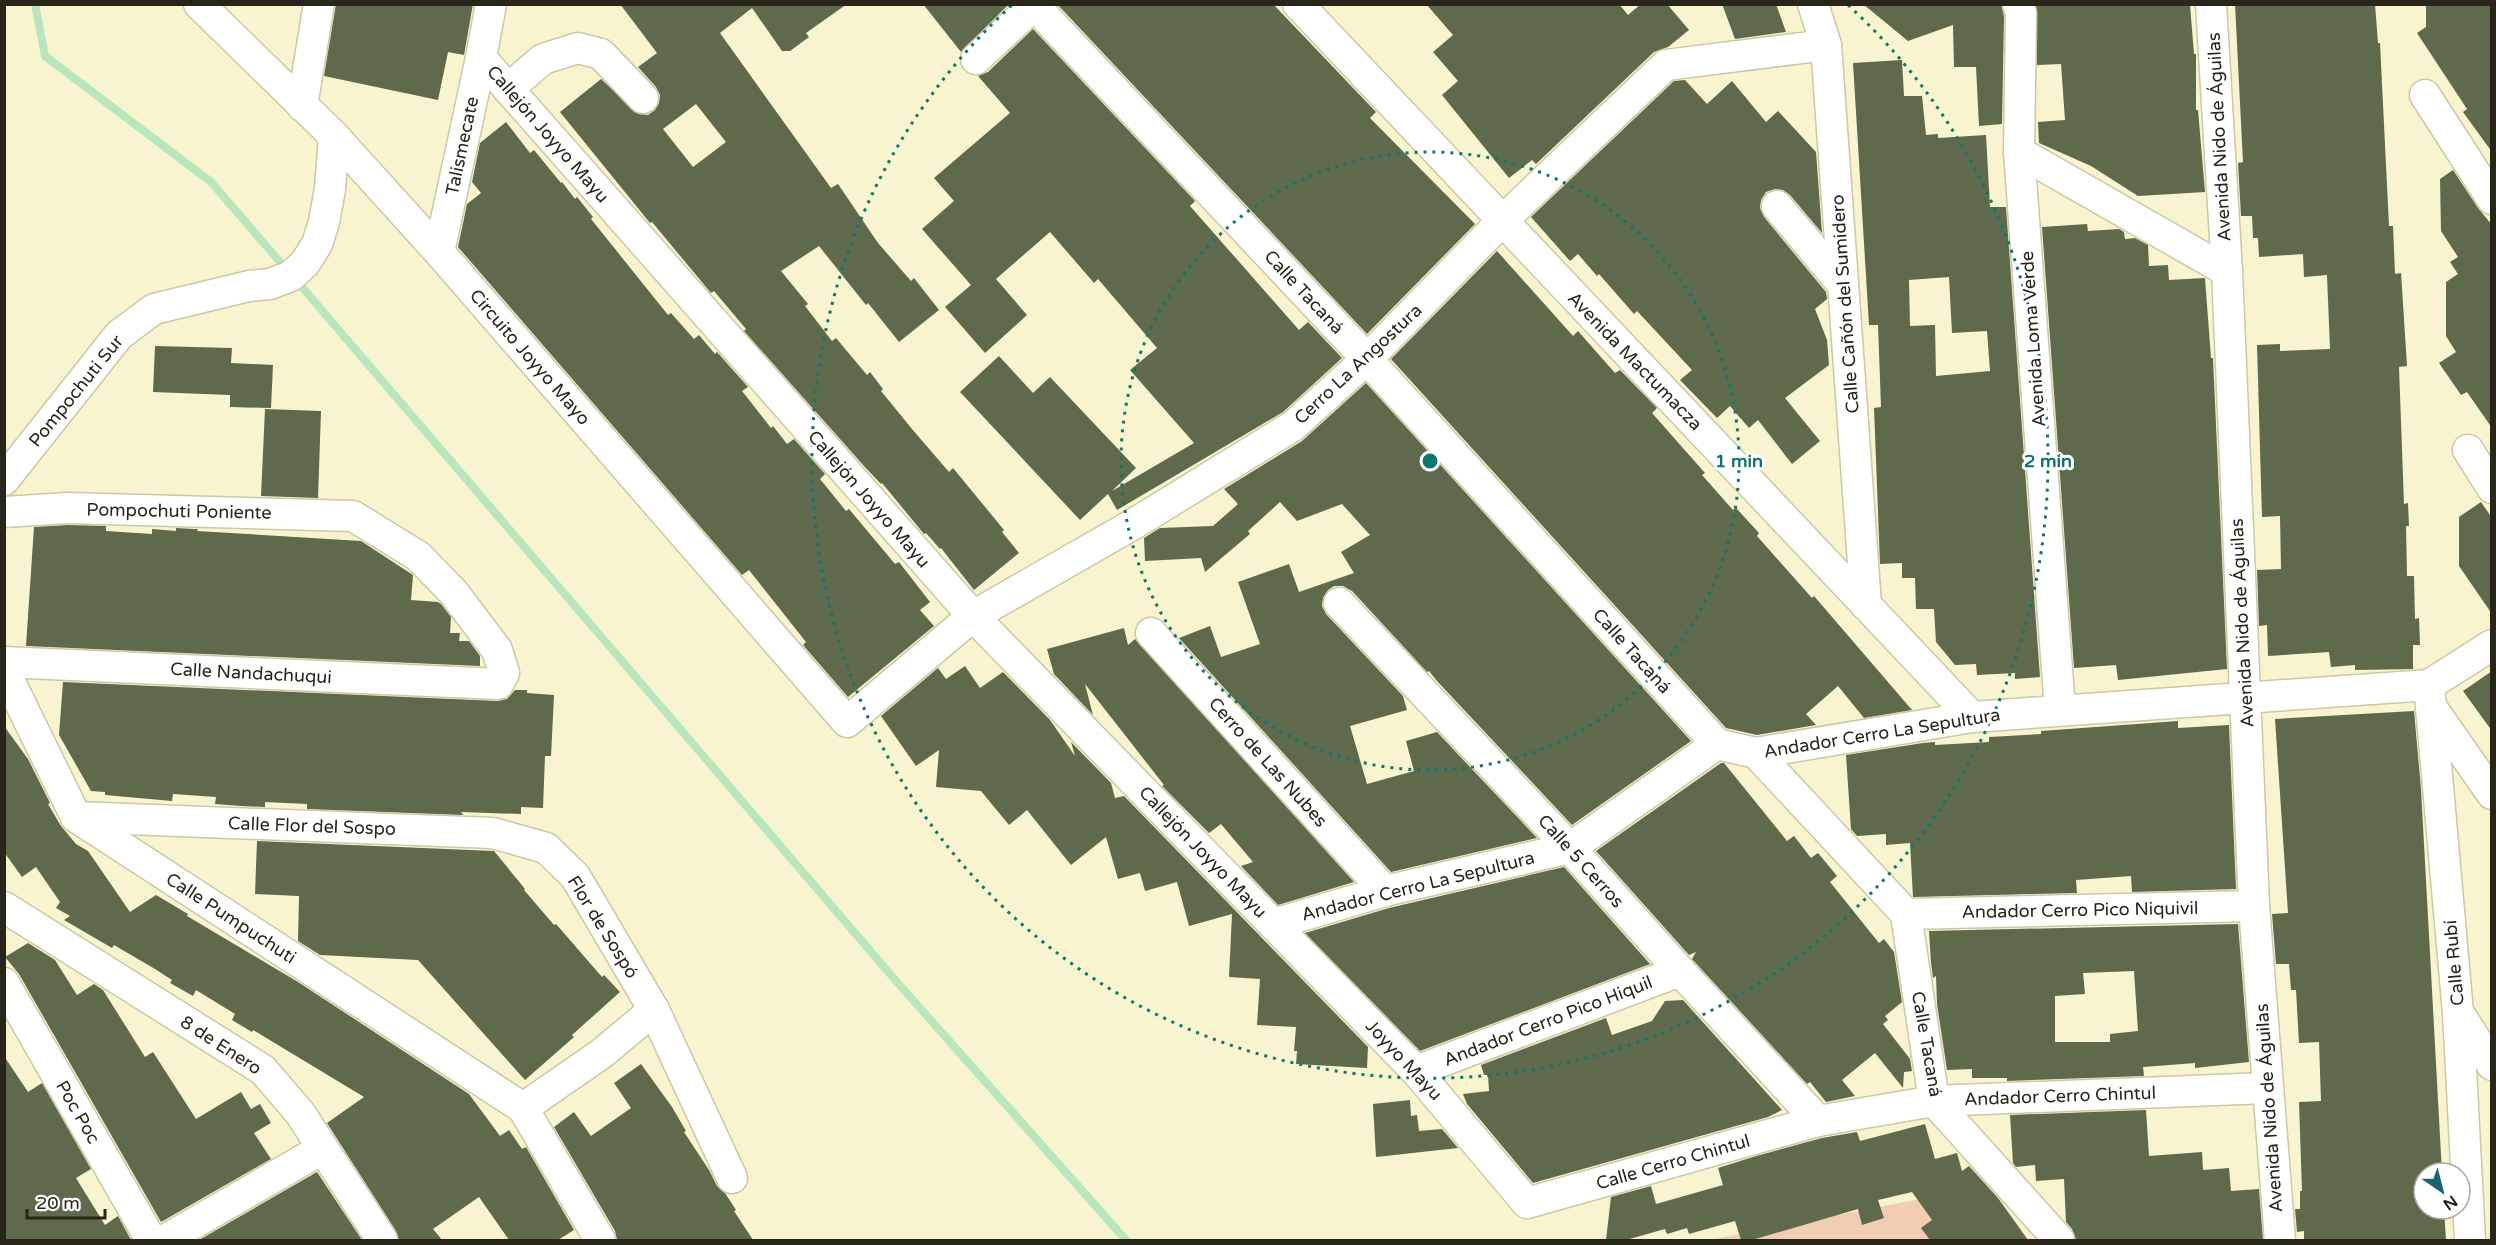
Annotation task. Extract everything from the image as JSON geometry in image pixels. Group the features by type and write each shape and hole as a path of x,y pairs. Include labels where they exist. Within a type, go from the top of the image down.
{"street":[{"name":"Circuito Joyyo Mayo","path":"199,4 334,136 439,252 847,722"},
{"path":"302,106 319,4"},
{"name":"Talismecate","path":"439,252 482,58 491,4"},
{"name":"Avenida Mactumacza","path":"1298,4 1972,717"},
{"name":"Calle Cañón del Sumidero","path":"1812,4 1826,45 1866,605"},
{"name":"Avenida Loma Verde","path":"2018,4 2021,13 2019,152 2060,710"},
{"name":"Avenida Nido de Águilas","path":"2211,4 2227,271 2254,906 2280,1240"},
{"path":"976,59 1034,5"},
{"name":"Calle Tacaná","path":"1034,5 1367,359 1717,744"},
{"name":"Cerro La Angostura","path":"847,722 973,616 1132,525 1293,426 1367,359 1502,221 1666,65 1826,45"},
{"path":"508,88 543,59 578,48 601,54 644,98"},
{"name":"Callejón Joyyo Mayu","path":"482,58 973,616 1274,924"},
{"path":"2425,95 2492,199"},
{"name":"Pompochuti Sur","path":"4,480 119,335 154,309 249,285 270,284 291,276 305,263 317,244 324,222 330,189 334,136"},
{"path":"2019,152 2227,271"},
{"path":"1777,206 1844,285"},
{"path":"2468,450 2492,488"},
{"name":"Pompochuti Poniente","path":"4,512 68,508 353,516 418,556 454,593 497,650 504,673 498,684"},
{"name":"Calle 5 Cerros","path":"1339,603 1570,848 1818,1121"},
{"name":"Cerro de Las Nubes","path":"1151,633 1385,891"},
{"path":"2492,645 2430,695 2492,794"},
{"name":"Calle Nandachuqui","path":"4,662 498,684"},
{"path":"4,670 76,817"},
{"name":"Andador Cerro La Sepultura","path":"1274,924 1385,891 1570,848 1717,744 1756,753 1972,717 2246,699 2430,695"},
{"name":"Calle Rubí","path":"2430,695 2458,1012 2470,1240"},
{"path":"1756,753 1906,914"},
{"name":"Calle Flor del Sospo","path":"76,817 493,833 546,848"},
{"name":"Calle Pumpuchuti","path":"76,817 524,1108"},
{"name":"Flor de Sospó","path":"546,848 575,876 654,1010"},
{"name":"Andador Cerro Pico Niquivil","path":"1906,914 2254,906"},
{"name":"8 de Enero","path":"4,907 263,1070 300,1113 381,1240"},
{"name":"Calle Tacaná","path":"1906,914 1934,1101 2059,1240"},
{"name":"Joyyo Mayu","path":"1274,924 1416,1071 1527,1203"},
{"name":"Andador Cerro Pico Hiquil","path":"1416,1071 1680,971"},
{"name":"Poc Poc","path":"4,983 151,1240"},
{"path":"600,1240 524,1108 601,1054 654,1010 732,1178"},
{"path":"2458,1012 2492,1065"},
{"name":"Andador Cerro Chintul","path":"1818,1121 1934,1101 2267,1088"},
{"name":"Calle Cerro Chintul","path":"1527,1203 1818,1121"},
{"path":"165,1240 322,1149"}],"shaded area":[{"path":"1920,1199 1950,1240 1710,1240"}],"building":[{"path":"336,4 473,4 464,55 448,52 438,100 324,76"},
{"path":"620,4 847,4 806,33 809,37 790,51 782,51 752,8 720,33 831,188 838,184 878,243 911,281 914,278 939,310 899,342 819,246 781,271 808,304 805,306 832,341 836,338 867,375 870,372 883,389 881,391 912,429 949,472 953,468 1004,530 1002,532 1019,553 974,590 941,548 926,533 924,534 882,483 864,466 744,331 746,329 714,291 711,293 652,222 650,223 560,112 601,79 638,114 648,115 655,110 660,95 638,67 657,53","holes":["696,104 726,142 693,167 663,129"]},
{"path":"923,4 1009,4 961,52"},
{"path":"1057,4 1273,4 1376,112 1370,118 1475,224 1367,334"},
{"path":"1426,4 1619,4 1628,15 1641,4 1667,4 1689,30 1668,47 1654,52 1536,164 1532,160 1509,178 1442,95 1458,81 1433,52 1453,35"},
{"path":"1722,4 1776,4 1786,32 1735,39"},
{"path":"1863,4 2001,4 2004,16 2002,124 1979,126 1976,67 1954,67 1953,25 1908,41"},
{"path":"2036,4 2190,5 2194,54 2196,54 2196,110 2198,110 2205,192 2138,196 2091,166 2039,143 2038,122 2065,120 2061,64 2037,65"},
{"path":"2235,4 2375,4 2378,43 2380,43 2389,226 2393,226 2395,274 2401,273 2407,366 2399,367 2404,504 2408,503 2409,526 2406,526 2407,576 2414,576 2415,619 2419,618 2420,645 2413,645 2413,669 2355,670 2355,665 2331,667 2329,652 2268,656 2267,625 2259,626 2257,570 2281,569 2280,516 2262,517 2257,345 2280,344 2280,351 2330,349 2327,275 2304,277 2303,254 2259,257 2258,238 2253,238 2252,216 2241,216 2238,163 2243,162"},
{"path":"2426,4 2492,4 2492,152 2463,112 2467,109 2417,33 2426,27"},
{"path":"1033,29 1195,201 1190,206 1299,330 1308,322 1342,358 1283,412 1117,510 1108,494 1080,520 960,392 999,356 1033,393 1050,377 1136,468 1112,491 1194,443 1130,370 1157,348 1098,279 1094,283 1050,232 996,279 1027,315 985,353 945,307 971,285 922,229 954,201 934,178 1010,113 978,76 988,72"},
{"path":"1902,60 1904,96 1922,96 1926,135 1938,134 1938,138 1986,135 1990,207 2006,207 2040,677 2015,679 2015,673 1977,675 1976,664 1955,665 1936,642 1934,609 1916,609 1915,578 1902,578 1902,563 1880,564 1874,408 1881,407 1878,325 1869,325 1853,63","holes":["1949,277 1952,333 1987,331 1990,371 1936,376 1935,325 1910,326 1909,280"]},
{"path":"1685,80 1707,104 1732,81 1766,122 1778,111 1816,152 1822,233 1790,195 1783,190 1775,189 1766,192 1761,200 1760,208 1764,217 1826,292 1827,299 1815,309 1827,340 1829,365 1785,398 1820,441 1792,464 1758,420 1749,428 1730,406 1717,418 1680,380 1692,370 1637,311 1634,314 1578,254 1570,261 1531,217 1674,81"},
{"path":"506,122 530,153 534,150 575,199 577,197 593,217 591,219 668,315 671,313 694,339 699,335 715,354 717,352 748,387 742,391 771,428 773,426 787,444 794,439 825,474 820,479 846,511 849,509 895,564 899,562 930,602 920,610 934,626 848,697 803,645 806,642 749,570 742,575 458,247 467,204 481,193 472,182 480,143"},
{"path":"2453,170 2492,225 2492,428 2467,392 2461,395 2439,363 2456,352 2446,336 2446,282 2458,274 2450,262 2458,257 2441,231 2440,179"},
{"path":"2087,224 2088,231 2119,229 2124,232 2125,239 2135,238 2148,245 2149,266 2168,265 2169,280 2205,278 2211,358 2213,358 2227,669 2118,680 2116,665 2074,668 2042,227"},
{"path":"1497,251 1573,336 1578,331 1615,373 1620,370 1657,408 1652,413 1705,473 1702,475 1733,510 1736,508 1759,533 1757,536 1812,598 1814,596 1912,710 1864,718 1838,686 1806,714 1816,725 1757,735 1726,728 1391,359"},
{"path":"155,346 232,348 231,363 273,365 271,408 230,407 230,395 153,392"},
{"path":"1366,383 1691,741 1572,825 1352,591 1343,586 1334,586 1323,598 1322,606 1326,614 1403,696 1407,710 1350,726 1367,784 1414,771 1406,741 1437,732 1537,838 1391,872 1179,638 1210,626 1221,657 1260,644 1238,582 1289,564 1299,592 1354,573 1341,552 1370,535 1342,504 1297,521 1280,502 1248,531 1250,534 1205,572 1201,558 1145,561 1144,538 1160,528 1213,526 1238,504 1224,489 1302,441"},
{"path":"265,409 321,411 318,498 261,496"},
{"path":"2481,502 2492,518 2492,614 2459,566 2459,517"},
{"path":"106,526 106,531 152,534 152,529 176,531 176,528 361,541 413,575 411,600 441,604 451,617 450,633 460,633 459,641 469,641 480,656 480,666 26,646 34,527"},
{"path":"1124,628 1128,645 1135,639 1354,882 1278,905 1241,866 1253,862 1221,824 1209,833 1162,786 1164,785 1085,684 1093,715 1054,674 1047,649"},
{"path":"965,666 980,688 1003,672 1050,720 1075,756 1071,742 1111,783 1115,798 1124,796 1368,1047 1367,1068 1296,1064 1297,1051 1294,1051 1296,1027 1257,1025 1260,979 1229,977 1232,914 1189,926 1177,882 1145,891 1140,873 1118,879 1106,837 1071,865 1027,810 1009,825 981,791 936,787 939,750 916,766 881,716 938,668 946,679"},
{"path":"2492,671 2492,731 2463,691"},
{"path":"63,682 497,701 507,699 515,690 554,695 551,756 545,756 543,808 521,807 521,814 461,812 463,815 307,809 307,804 265,802 265,807 241,806 215,804 216,797 173,794 172,801 105,795 105,792 91,791 59,735"},
{"path":"2414,711 2421,789 2441,1161 2412,1161 2412,1221 2445,1221 2446,1240 2304,1240 2304,1231 2297,1232 2295,1209 2300,1209 2300,1191 2302,1191 2299,1102 2321,1101 2319,1042 2299,1043 2296,990 2291,990 2289,964 2276,964 2272,914 2288,913 2275,719"},
{"path":"2178,721 2178,728 2229,725 2236,889 2132,892 2131,876 2076,880 2077,893 1913,897 1910,843 1886,845 1886,834 1857,836 1851,829 1846,755 1923,743 1935,742 1935,745 1989,742 1989,737 2041,734 2041,731"},
{"path":"4,726 28,759 50,803 48,804 61,826 76,844 88,851 130,912 156,895 298,982 469,1094 500,1136 509,1130 522,1149 526,1147 574,1230 558,1240 509,1240 479,1197 433,1229 442,1240 399,1240 396,1231 327,1123 364,1097 253,1030 252,1032 232,1020 235,1014 196,990 193,996 170,983 172,980 155,969 114,945 112,948 64,920 70,916 56,908 60,902 36,867 22,877 4,852"},
{"path":"1724,763 1787,841 1794,836 1811,858 1818,853 1837,876 1830,882 1879,943 1884,939 1894,952 1902,1002 1885,1016 1888,1020 1883,1024 1910,1059 1912,1071 1904,1072 1903,1088 1875,1053 1842,1080 1855,1096 1826,1102 1810,1082 1807,1084 1692,959 1696,952 1689,955 1596,851"},
{"path":"257,841 494,851 554,925 556,924 602,977 604,975 620,992 525,1080 418,960 320,955 298,941 299,896 255,894"},
{"path":"1564,867 1650,964 1420,1051 1305,933 1389,908"},
{"path":"2238,924 2249,1062 2195,1068 2195,1063 2143,1067 2144,1076 2007,1081 2007,1078 1972,1078 1972,1069 1947,1070 1937,1004 1936,976 1933,978 1931,963 1929,931","holes":["2134,971 2138,1031 2110,1034 2110,1042 2055,1042 2055,996 2085,994 2083,973"]},
{"path":"28,943 55,960 77,995 94,984 103,990 145,1057 153,1052 196,1119 241,1092 251,1109 260,1104 271,1123 254,1133 271,1159 161,1222 19,974 5,957"},
{"path":"1683,1000 1782,1110 1768,1117 1533,1183 1467,1104 1463,1094 1489,1091 1488,1075 1484,1075 1481,1065 1606,1018 1612,1035 1652,1021 1665,1001"},
{"path":"4,1056 28,1092 42,1083 91,1169 76,1178 105,1225 118,1216 131,1240 4,1240"},
{"path":"641,1064 672,1107 686,1131 684,1132 717,1186 725,1193 736,1210 734,1211 753,1240 617,1240 615,1231 554,1127 574,1112 591,1136 631,1108 614,1083"},
{"path":"1410,1100 1411,1116 1417,1115 1419,1131 1442,1129 1458,1148 1376,1157 1373,1104"},
{"path":"2146,1110 2149,1156 2202,1152 2203,1170 2229,1168 2231,1191 2259,1189 2263,1240 2076,1240 2072,1229 2066,1222 2064,1179 2036,1181 2035,1165 2016,1167 2013,1163 2010,1115"},
{"path":"1925,1124 1935,1159 1957,1153 1962,1171 1969,1166 1998,1198 2028,1240 1930,1240 1921,1228 1932,1220 1912,1192 1878,1200 1884,1218 1862,1225 1858,1209 1752,1240 1741,1240 1735,1221 1689,1234 1687,1228 1667,1234 1665,1229 1626,1240 1606,1240 1611,1197 1651,1186 1656,1204 1723,1185 1718,1168 1753,1157 1822,1138 1857,1132 1860,1141"},
{"path":"317,1172 362,1240 199,1240"}],"waterway":[{"path":"35,4 45,56 211,182 287,270"},
{"path":"295,279 896,981 1126,1240"}]}
